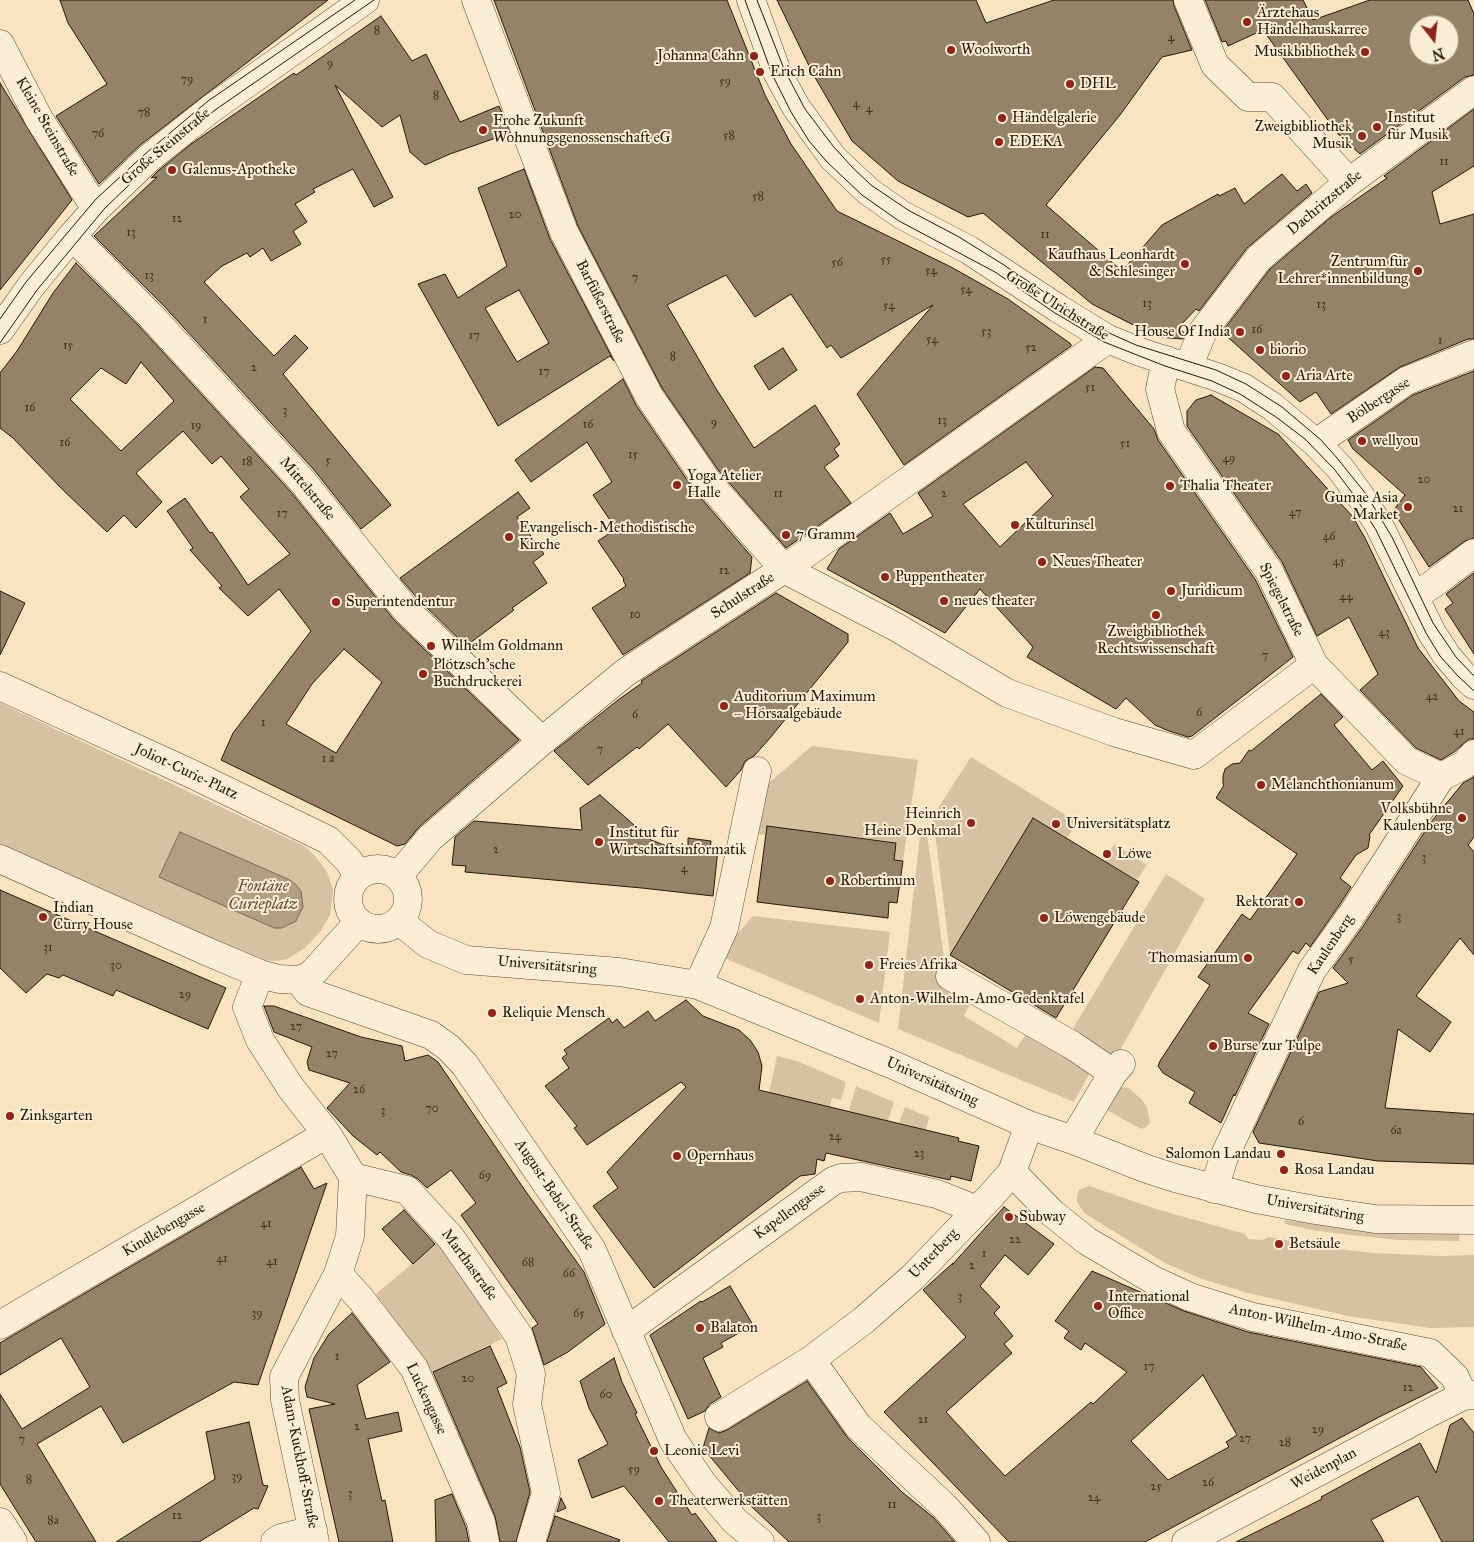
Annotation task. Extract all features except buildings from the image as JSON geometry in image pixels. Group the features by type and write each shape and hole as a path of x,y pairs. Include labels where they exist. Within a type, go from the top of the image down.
{"street":[{"name":"Große Steinstraße","path":"0,330 72,236 96,209 149,158 212,108 365,0"},
{"name":"Barfüßerstraße","path":"476,0 564,232 649,396 707,481 784,569"},
{"name":"Große Ulrichstraße","path":"751,0 777,72 796,107 839,164 868,190 902,215 969,250 1058,309 1108,339 1244,388 1274,407 1316,443 1340,468 1364,502 1379,525 1432,633 1447,656 1464,676 1474,684"},
{"path":"1188,0 1215,65 1248,97 1272,97 1349,182"},
{"name":"Kleine Steinstraße","path":"0,44 39,119 96,209"},
{"name":"Dachritzstraße","path":"1177,364 1259,258 1349,182 1474,90"},
{"name":"Mittelstraße","path":"72,236 151,316 303,482 406,610 542,741"},
{"name":"Schulstraße","path":"398,876 430,838 542,741 626,672 784,569 1108,339"},
{"name":"Bölbergasse","path":"1316,443 1406,381 1474,354"},
{"name":"Spiegelstraße","path":"1177,364 1160,389 1171,431 1269,571 1314,665 1407,761 1441,777"},
{"path":"1415,596 1474,553"},
{"path":"784,569 896,627 1007,693 1114,732 1194,755 1314,665"},
{"name":"Joliot-Curie-Platz","path":"0,686 185,771 328,840 349,861 358,876"},
{"name":"Kaulenberg","path":"1214,1189 1224,1157 1312,970 1351,916 1441,777 1464,765 1474,754"},
{"path":"698,985 724,928 757,770"},
{"path":"0,859 260,974 279,979 299,980 310,976 359,922"},
{"path":"374,869 387,870 398,876 407,888 409,902 404,916 399,921 393,926 378,930 364,926 353,917 348,903 350,888 358,876 374,869"},
{"name":"Universitätsring","path":"399,921 428,944 466,960 618,972 698,985 890,1064 1029,1125 1146,1169 1214,1189 1315,1210 1375,1219 1474,1220"},
{"path":"260,974 247,1007 260,1040 291,1088 327,1134 353,1177"},
{"path":"950,976 1072,1045 1117,1068 1073,1140"},
{"name":"August-Bebel-Straße","path":"299,980 308,992 431,1035 449,1048 465,1065 592,1250 673,1440 703,1484 735,1521 760,1542"},
{"name":"Unterberg","path":"719,1417 812,1360 864,1320 913,1277 1012,1172 1029,1125"},
{"name":"Kindlebengasse","path":"0,1325 327,1134"},
{"name":"Anton-Wilhelm-Amo-Straße","path":"1012,1172 1052,1213 1087,1240 1155,1281 1190,1297 1253,1318 1430,1353 1454,1376 1469,1396"},
{"name":"Adam-Kuckhoff-Straße","path":"314,1536 285,1400 284,1377 338,1274 350,1236 353,1177"},
{"name":"Marthastraße","path":"353,1177 407,1190 451,1238 519,1336 531,1374 527,1404 546,1493 531,1542"},
{"name":"Kapellengasse","path":"626,1331 833,1181 841,1178 861,1177 937,1194 977,1210"},
{"name":"Luckengasse","path":"338,1274 360,1298 414,1368 480,1522 485,1542"},
{"path":"812,1360 858,1426 944,1506 976,1542"},
{"name":"Weidenplan","path":"1186,1542 1437,1409 1469,1396"},
{"path":"0,1522 13,1542"},
{"path":"275,1542 281,1538 314,1536"}],"shaded area":[{"path":"0,703 304,846 315,856 327,872 333,890 330,915 320,932 305,948 287,959 277,961 259,960 0,851","holes":["159,877 290,925 274,928"]},
{"path":"812,746 918,760 903,861 894,860 896,842 767,826 766,835 758,834 765,786"},
{"path":"971,757 1077,822 1067,838 1033,818 950,955 933,816"},
{"path":"926,827 945,965 941,984 970,1004 964,1016 1017,1048 1029,1029 1093,1067 1074,1102 898,1029 920,836"},
{"path":"1114,844 1147,865 1137,880 1105,861"},
{"path":"1166,874 1205,899 1115,1059 1072,1030"},
{"path":"753,916 890,932 879,1023 722,957 728,944"},
{"path":"777,1056 797,1061 846,1082 841,1100 832,1098 830,1107 769,1093"},
{"path":"856,1086 894,1102 888,1121 849,1111"},
{"path":"1120,1087 1129,1088 1147,1107 1150,1123 1146,1127 1141,1129 1105,1109"},
{"path":"905,1107 929,1117 926,1130 899,1123"},
{"path":"1089,1186 1156,1209 1245,1234 1248,1239 1262,1240 1269,1237 1338,1249 1375,1253 1440,1256 1474,1255 1474,1327 1430,1328 1348,1316 1248,1293 1202,1279 1165,1263 1084,1213 1077,1202 1077,1197 1079,1190"},
{"path":"1284,1220 1370,1231 1459,1234 1459,1241 1398,1240 1342,1234 1285,1224"},
{"path":"440,1240 502,1339 429,1374 424,1361 376,1294"}],"water":[{"name":"Fontäne Curieplatz","path":"180,832 290,880 301,891 303,907 296,921 282,928 274,928 159,877"}],"tram line":[{"path":"0,319 26,282 96,199 145,154 208,101 355,0"},
{"path":"0,343 37,290 105,208 152,163 215,110 374,0"},
{"path":"745,0 772,74 791,112 809,141 827,162 862,195 899,221 995,272 1055,313 1104,342 1165,366 1212,381 1240,394 1276,417 1305,439 1335,470 1356,498 1376,530 1426,633 1440,656 1474,691"},
{"path":"757,0 784,69 805,109 833,146 871,185 908,210 959,237 1004,265 1087,321 1136,345 1216,370 1246,384 1282,407 1321,440 1366,494 1392,537 1433,623 1456,657 1474,676"}],"place":[{"name":"Ärztehaus Händelhauskarree","path":"1247,22"},
{"name":"Woolworth","path":"951,50"},
{"name":"Musikbibliothek","path":"1365,52"},
{"name":"Johanna Cahn","path":"754,56"},
{"name":"Erich Cahn","path":"760,72"},
{"name":"DHL","path":"1070,84"},
{"name":"Händelgalerie","path":"1002,118"},
{"name":"Institut für Musik","path":"1377,127"},
{"name":"Frohe Zukunft Wohnungsgenossenschaft eG","path":"483,130"},
{"name":"Zweigbibliothek Musik","path":"1362,136"},
{"name":"EDEKA","path":"999,142"},
{"name":"Galenus-Apotheke","path":"172,170"},
{"name":"Kaufhaus Leonhardt & Schlesinger","path":"1185,264"},
{"name":"Zentrum für Lehrer*innenbildung","path":"1418,271"},
{"name":"House Of India","path":"1240,332"},
{"name":"biorio","path":"1260,350"},
{"name":"Aria Arte","path":"1286,376"},
{"name":"wellyou","path":"1362,441"},
{"name":"Yoga Atelier Halle","path":"677,485"},
{"name":"Thalia Theater","path":"1170,486"},
{"name":"Gumae Asia Market","path":"1408,507"},
{"name":"Kulturinsel","path":"1015,525"},
{"name":"7 Gramm","path":"786,535"},
{"name":"Evangelisch-Methodistische Kirche","path":"509,537"},
{"name":"Neues Theater","path":"1042,562"},
{"name":"Puppentheater","path":"885,577"},
{"name":"Juridicum","path":"1171,591"},
{"name":"neues theater","path":"944,601"},
{"name":"Superintendentur","path":"336,602"},
{"name":"Zweigbibliothek Rechtswissenschaft","path":"1156,615"},
{"name":"Wilhelm Goldmann","path":"431,646"},
{"name":"Plötzsch'sche Buchdruckerei","path":"423,674"},
{"name":"Auditorium Maximum – Hörsaalgebäude","path":"724,706"},
{"name":"Melanchthonianum","path":"1261,785"},
{"name":"Volksbühne Kaulenberg","path":"1462,818"},
{"name":"Heinrich Heine Denkmal","path":"971,823"},
{"name":"Universitätsplatz","path":"1056,824"},
{"name":"Institut für Wirtschaftsinformatik","path":"599,842"},
{"name":"Löwe","path":"1107,854"},
{"name":"Robertinum","path":"830,881"},
{"name":"Rektorat","path":"1299,902"},
{"name":"Indian Curry House","path":"43,917"},
{"name":"Löwengebäude","path":"1044,918"},
{"name":"Thomasianum","path":"1248,958"},
{"name":"Freies Afrika","path":"869,965"},
{"name":"Anton-Wilhelm-Amo-Gedenktafel","path":"860,999"},
{"name":"Reliquie Mensch","path":"492,1013"},
{"name":"Burse zur Tulpe","path":"1213,1046"},
{"name":"Zinksgarten","path":"10,1116"},
{"name":"Salomon Landau","path":"1281,1154"},
{"name":"Opernhaus","path":"677,1156"},
{"name":"Rosa Landau","path":"1284,1170"},
{"name":"Subway","path":"1009,1217"},
{"name":"Betsäule","path":"1279,1244"},
{"name":"International Office","path":"1098,1306"},
{"name":"Balaton","path":"700,1328"},
{"name":"Leonie Levi","path":"654,1451"},
{"name":"Theaterwerkstätten","path":"659,1501"}]}
